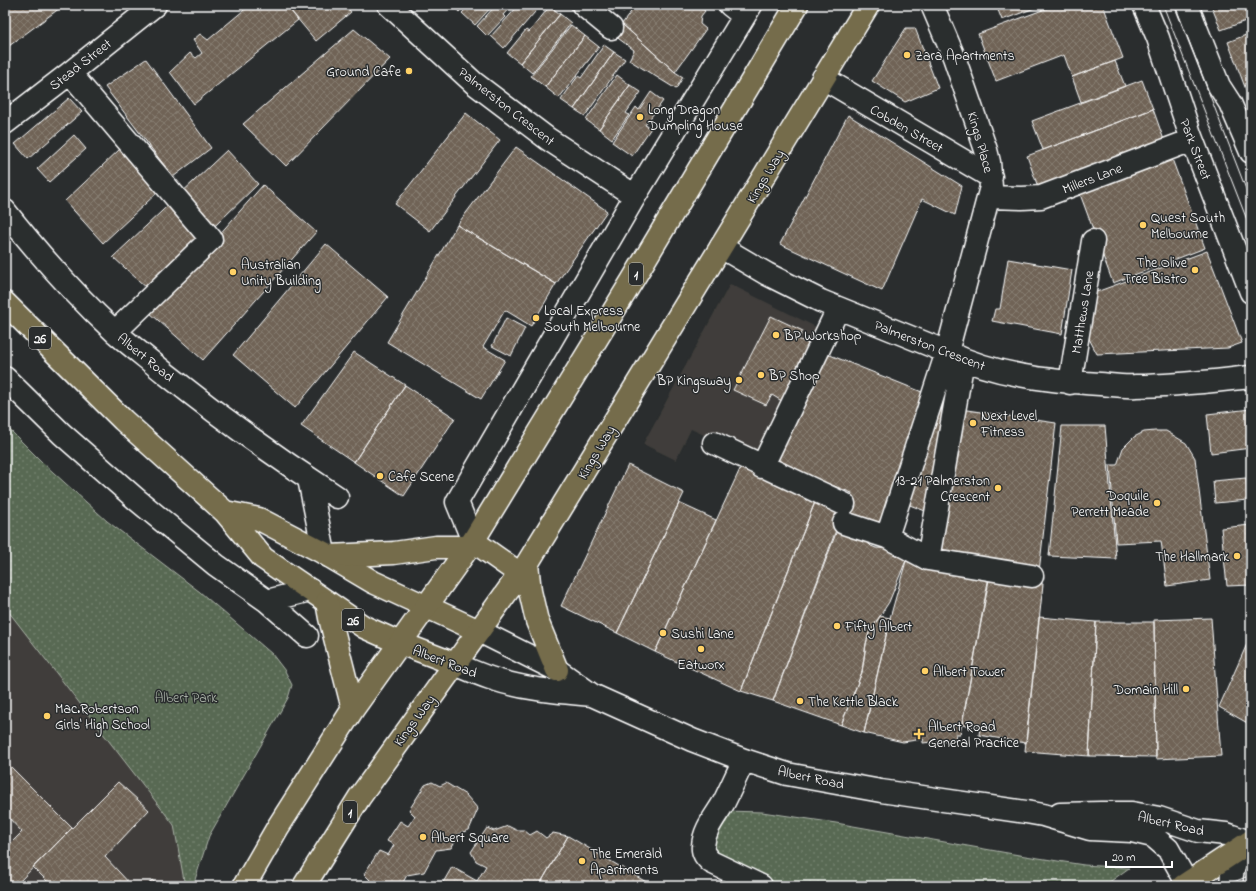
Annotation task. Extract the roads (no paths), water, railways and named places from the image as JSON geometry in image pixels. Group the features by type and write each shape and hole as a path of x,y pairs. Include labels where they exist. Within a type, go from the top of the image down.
{"main road":[{"name":"1","path":"244,886 278,827 353,709 471,544 632,282 797,5"},
{"name":"Kings Way","path":"304,886 359,798 524,569 868,5"},
{"name":"Albert Road","path":"5,303 123,420 225,512 264,558 364,627 400,643 455,664"},
{"name":"Albert Road","path":"225,512 259,519 327,555 373,582 479,631"},
{"path":"327,555 394,553 471,544 524,569 537,621 557,670"},
{"path":"319,596 330,618 353,709"},
{"path":"1185,884 1251,841"}],"street":[{"name":"Stead Street","path":"5,122 70,73 155,5"},
{"name":"Palmerston Crescent","path":"389,5 474,83 548,138 635,196"},
{"path":"583,5 611,28"},
{"name":"Kings Place","path":"932,5 954,57 990,162 990,187 955,356"},
{"name":"Park Street","path":"1144,5 1158,38 1192,140 1251,292"},
{"path":"1187,5 1219,86 1230,103 1251,152"},
{"path":"471,544 457,502 742,9"},
{"path":"70,73 212,239 115,332"},
{"name":"Cobden Street","path":"823,78 990,187"},
{"name":"Millers Lane","path":"990,187 1022,198 1041,197 1192,140"},
{"name":"Albert Road","path":"5,211 74,290 115,332 209,408 289,466 337,497"},
{"name":"Matthews Lane","path":"1070,383 1093,241"},
{"name":"Palmerston Crescent","path":"721,247 767,274 838,309 955,356 1015,375 1070,383 1136,386 1211,381 1251,376"},
{"path":"762,467 838,309"},
{"path":"887,537 955,356"},
{"path":"928,559 955,356"},
{"path":"5,378 62,434 136,499 216,565 267,601 307,636"},
{"path":"714,443 762,467 928,559 1032,576"},
{"path":"309,479 327,555"},
{"path":"267,601 319,596"},
{"name":"Albert Road","path":"479,631 557,670 592,695 692,740 744,760 787,774 1043,815 1090,829 1132,831 1153,836 1168,849 1185,884"},
{"name":"Albert Road","path":"455,664 504,682 552,692 592,695"},
{"path":"744,760 723,802 708,827 704,836 702,848 705,856 711,862 761,886"},
{"name":"Albert Road","path":"1043,815 1101,812 1132,813 1159,818 1198,830 1226,834 1251,841"},
{"path":"1232,886 1232,874 1235,864 1251,841"}],"tram line":[{"path":"1163,5 1251,230"},
{"path":"1175,5 1251,202"},
{"path":"1224,886 1251,875"}],"place":[{"name":"Zara Apartments","path":"907,55"},
{"name":"Ground Cafe","path":"409,71"},
{"name":"Long Dragon Dumpling House","path":"640,117"},
{"name":"Quest South Melbourne","path":"1143,225"},
{"name":"The Olive Tree Bistro","path":"1195,270"},
{"name":"Australian Unity Building","path":"233,272"},
{"name":"Local Express South Melbourne","path":"536,318"},
{"name":"BP Workshop","path":"776,335"},
{"name":"BP Shop","path":"761,375"},
{"name":"BP Kingsway","path":"739,380"},
{"name":"Next Level Fitness","path":"973,423"},
{"name":"Cafe Scene","path":"380,476"},
{"name":"13-21 Palmerston Crescent","path":"998,488"},
{"name":"Doquile Perrett Meade","path":"1157,503"},
{"name":"The Hallmark","path":"1237,556"},
{"name":"Fifty Albert","path":"837,626"},
{"name":"Sushi Lane","path":"663,633"},
{"name":"Eatworx","path":"701,649"},
{"name":"Albert Tower","path":"925,671"},
{"name":"Domain Hill","path":"1186,689"},
{"name":"The Kettle Black","path":"800,701"},
{"name":"Mac.Robertson Girls' High School","path":"47,716"},
{"name":"Albert Road General Practice","path":"919,734"},
{"name":"Albert Square","path":"423,837"},
{"name":"The Emerald Apartments","path":"582,861"}],"park label":[{"name":"Albert Park","path":"186,697"}]}
